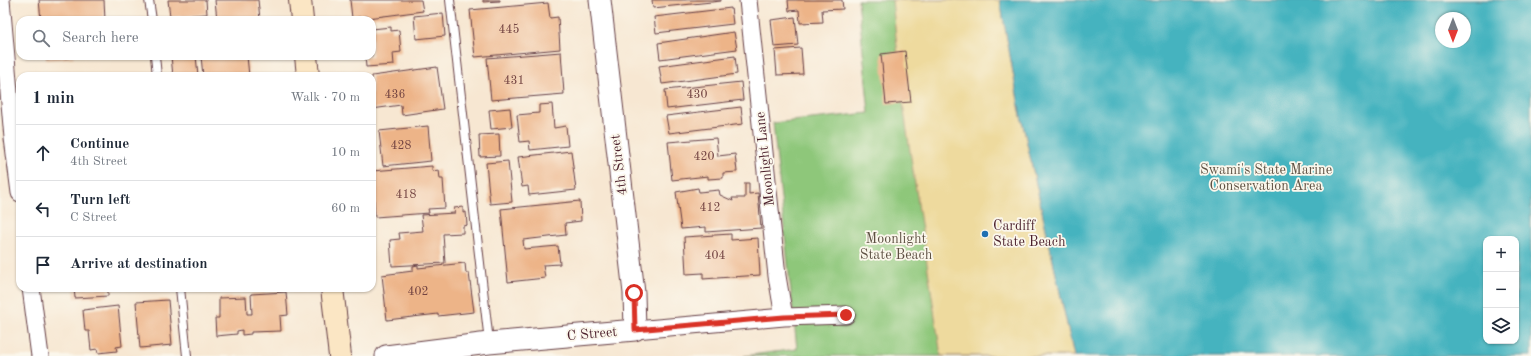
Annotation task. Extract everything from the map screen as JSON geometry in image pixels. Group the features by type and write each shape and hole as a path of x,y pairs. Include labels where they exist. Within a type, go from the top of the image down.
{"main road":[{"path":"300,0 302,16"},
{"path":"306,60 308,72"},
{"path":"332,292 340,356"}],"street":[{"path":"1,0 16,162"},
{"name":"4th Street","path":"600,0 634,293 635,330"},
{"name":"Moonlight Lane","path":"748,0 777,276 784,317"},
{"path":"32,292 40,356"},
{"name":"C Street","path":"386,356 489,343 784,317 846,315"}],"lane":[{"path":"149,0 151,16"},
{"path":"450,0 489,343"},
{"path":"155,60 157,72"},
{"path":"180,292 187,356"}],"green space":[{"name":"Moonlight State Beach","path":"858,0 957,0 1063,356 744,356 797,349 773,123 869,113"}],"sand":[{"name":"Cardiff State Beach","path":"892,0 1000,0 1020,111 1074,356 941,356 904,111"}],"water":[{"name":"Swami's State Marine Conservation Area","path":"1000,0 1531,0 1531,356 1074,356 1020,111"}],"building":[{"path":"39,0 104,0 105,16 41,16"},
{"path":"168,0 206,0 207,14 170,16"},
{"path":"215,0 258,0 260,16 217,16"},
{"path":"350,0 421,0 423,11 376,17 352,16"},
{"path":"483,0 500,0 500,1 483,2"},
{"path":"652,0 721,0 721,1 653,8"},
{"path":"788,0 842,0 843,9 822,10 823,22 800,23 799,10 789,11"},
{"path":"548,3 550,18 558,17 560,49 475,57 470,10"},
{"path":"731,8 733,24 656,33 654,17"},
{"path":"443,13 445,36 416,39 414,16"},
{"path":"795,17 798,45 774,47 771,20"},
{"path":"391,27 391,31 399,30 401,52 393,53 394,65 366,67 365,60 376,60 376,29"},
{"path":"734,32 737,49 660,59 658,43"},
{"path":"801,48 803,74 777,75 775,50"},
{"path":"905,51 911,102 886,104 881,54"},
{"path":"561,52 564,94 491,100 487,58"},
{"path":"735,56 737,74 662,84 659,66"},
{"path":"171,60 196,60 198,72 173,72"},
{"path":"201,60 247,60 249,72 203,72"},
{"path":"437,67 443,109 402,115 401,105 376,108 376,75"},
{"path":"741,82 743,100 667,109 665,90"},
{"path":"552,104 554,128 566,126 568,146 530,150 529,141 520,142 517,115 539,113 539,105"},
{"path":"741,107 743,124 669,133 666,116"},
{"path":"510,108 512,127 491,129 489,110"},
{"path":"428,126 431,161 383,166 379,131"},
{"path":"499,134 500,156 480,157 479,135"},
{"path":"716,138 718,156 735,154 737,172 723,173 723,178 708,179 708,176 672,180 668,142"},
{"path":"571,151 576,190 529,195 528,186 522,187 518,157"},
{"path":"508,161 512,202 490,204 486,163"},
{"path":"432,166 432,171 439,170 440,179 443,179 445,208 428,209 429,213 376,217 376,171"},
{"path":"745,183 749,183 749,194 758,193 761,228 706,232 706,227 681,229 676,192 698,188 699,192 719,190 720,195 733,201 732,198 745,198"},
{"path":"580,201 581,221 565,223 566,235 523,240 524,249 558,246 560,264 543,265 545,278 508,282 501,209"},
{"path":"463,207 463,213 466,212 467,225 463,226 463,233 443,234 445,263 392,266 390,240 400,239 399,233 423,231 421,215 455,213 454,208"},
{"path":"731,234 731,240 758,238 760,275 703,279 703,273 686,274 684,237"},
{"path":"465,263 466,273 469,273 474,312 438,316 438,314 387,320 382,275 413,271 413,266 418,265 418,268"},
{"path":"74,292 108,292 108,296 75,298"},
{"path":"286,292 288,315 280,316 281,331 251,332 251,334 242,335 242,330 237,331 237,334 216,336 215,318 219,318 219,298 246,297 247,314 252,314 251,294"},
{"path":"168,300 172,345 140,348 136,302"},
{"path":"118,306 122,346 116,347 117,351 98,353 97,349 91,350 89,331 85,331 83,310"}],"place":[{"name":"Cardiff State Beach","path":"985,234"}],"route":[{"path":"634,293 635,330 784,317 846,315"}]}
